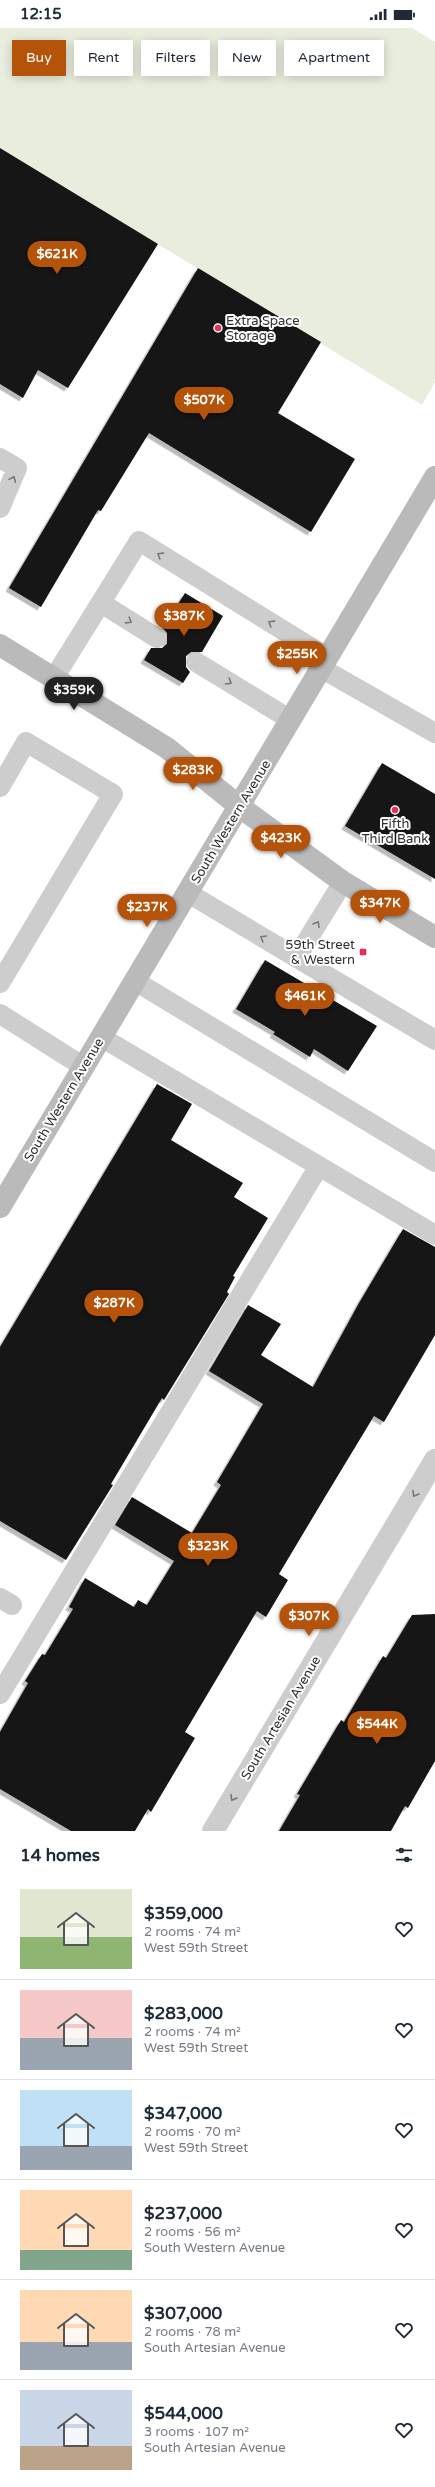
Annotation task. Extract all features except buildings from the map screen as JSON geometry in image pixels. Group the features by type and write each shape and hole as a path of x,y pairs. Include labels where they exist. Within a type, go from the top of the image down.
{"main road":[{"name":"South Western Avenue","path":"0,1207 240,807 435,477"},
{"path":"0,645 167,748 240,807 343,882 434,935"}],"street":[{"name":"South Artesian Avenue","path":"213,1831 435,1460"}],"lane":[{"path":"0,458 17,468 0,508"},
{"path":"54,678 139,541 324,663 433,729"},
{"path":"101,603 157,638"},
{"path":"196,662 291,720"},
{"path":"0,787 26,742 113,794 0,983"},
{"path":"297,957 343,882"},
{"path":"188,893 435,1040"},
{"path":"135,981 435,1162"},
{"path":"0,1014 84,1067"},
{"path":"101,1037 435,1235"},
{"path":"0,1694 319,1166"}],"green space":[{"path":"0,28 412,28 435,42 435,382 422,405 0,148"}],"place":[{"name":"Extra Space Storage","path":"218,328"},
{"name":"Fifth Third Bank","path":"395,810"},
{"name":"59th Street & Western","path":"363,952"}]}
